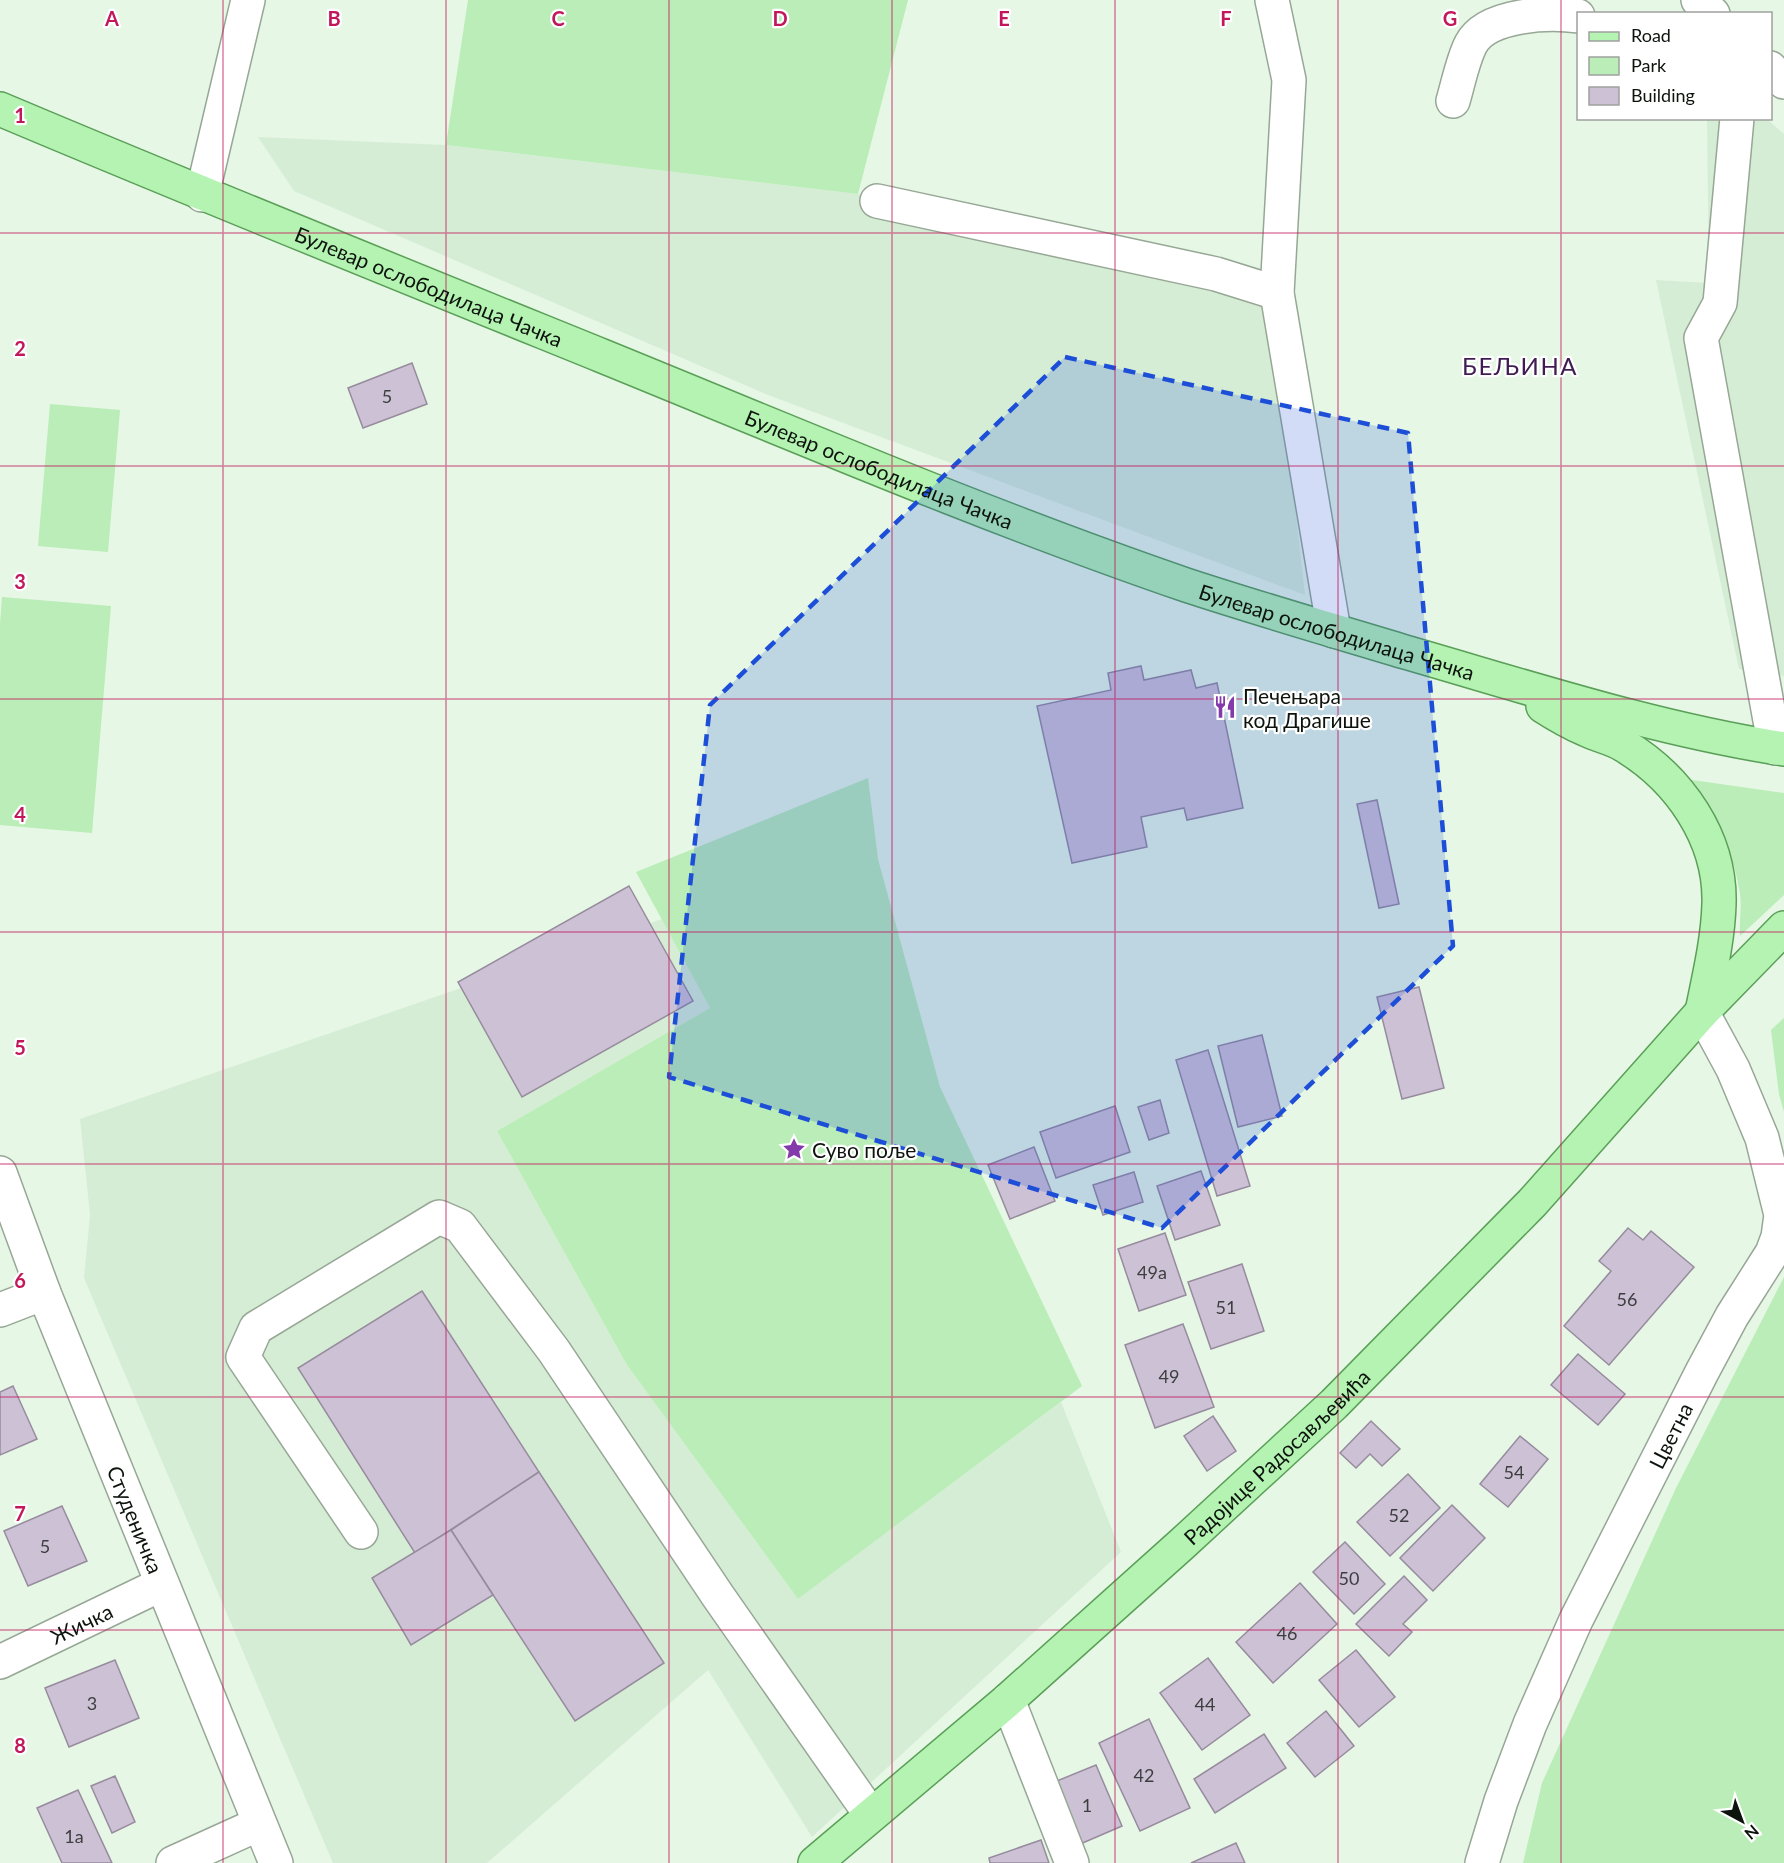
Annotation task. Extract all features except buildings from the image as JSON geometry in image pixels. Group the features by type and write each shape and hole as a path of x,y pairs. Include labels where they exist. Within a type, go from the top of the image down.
{"main road":[{"name":"Булевар ослободилаца Чачка","path":"0,109 202,195 724,408 1178,582 1334,631 1580,703 1780,749"},
{"path":"1512,683 1556,714 1587,730 1623,744 1641,757 1680,794 1706,833 1714,860 1719,903 1713,954 1702,1012"},
{"name":"Радојице Радосављевића","path":"815,1863 1008,1700 1268,1467 1394,1345 1532,1203 1702,1012 1770,951 1784,928"}],"street":[{"path":"202,195 248,0"},
{"path":"1272,0 1289,80 1277,293 1334,631"},
{"path":"1698,0 1711,12"},
{"path":"1453,101 1471,43 1483,28 1525,15 1577,16"},
{"path":"1772,70 1784,82"},
{"path":"1737,120 1720,303 1701,338 1780,749"},
{"path":"877,201 1216,274 1277,293"},
{"name":"Цветна","path":"1482,1863 1501,1801 1530,1724 1576,1620 1702,1372 1732,1316 1772,1253 1778,1237 1783,1216 1771,1166 1758,1127 1733,1069 1702,1012"},
{"name":"Студеничка","path":"0,1173 44,1293 276,1863"},
{"path":"361,1532 243,1357 256,1328 439,1217 460,1226 554,1351 718,1596 871,1815"},
{"path":"0,1310 44,1293"},
{"name":"Жичка","path":"0,1662 162,1584"},
{"path":"1008,1700 1072,1863"},
{"path":"173,1863 260,1824"}],"highlighted area":[{"path":"1065,357 1408,433 1453,946 1162,1228 669,1077 710,705"}],"shaded area":[{"path":"1707,120 1768,120 1784,134 1784,676 1739,669 1656,280 1709,283"},
{"path":"258,137 446,145 858,194 1270,287 1305,595 768,395 294,191"},
{"path":"662,919 710,1008 497,1131 627,1365 798,1599 1061,1402 1121,1552 812,1837 708,1670 487,1863 333,1863 84,1278 90,1215 80,1119"}],"green space":[{"path":"468,0 908,0 858,194 446,145"},
{"path":"50,404 120,410 108,552 38,546"},
{"path":"2,597 111,606 92,833 0,825"},
{"path":"868,778 878,859 940,1087 1082,1386 798,1599 627,1365 497,1131 710,1008 636,872"},
{"path":"1692,780 1784,793 1784,895 1740,936 1741,899 1729,848 1717,820"},
{"path":"1784,1018 1784,1112 1779,1094 1771,1030"},
{"path":"1784,1277 1784,1863 1523,1863 1542,1783 1676,1488"}],"place":[{"name":"Печењара код Драгише","path":"1225,707"},
{"name":"Суво поље","path":"794,1149"}],"district":[{"name":"БЕЉИНА","path":"1520,365"}]}
